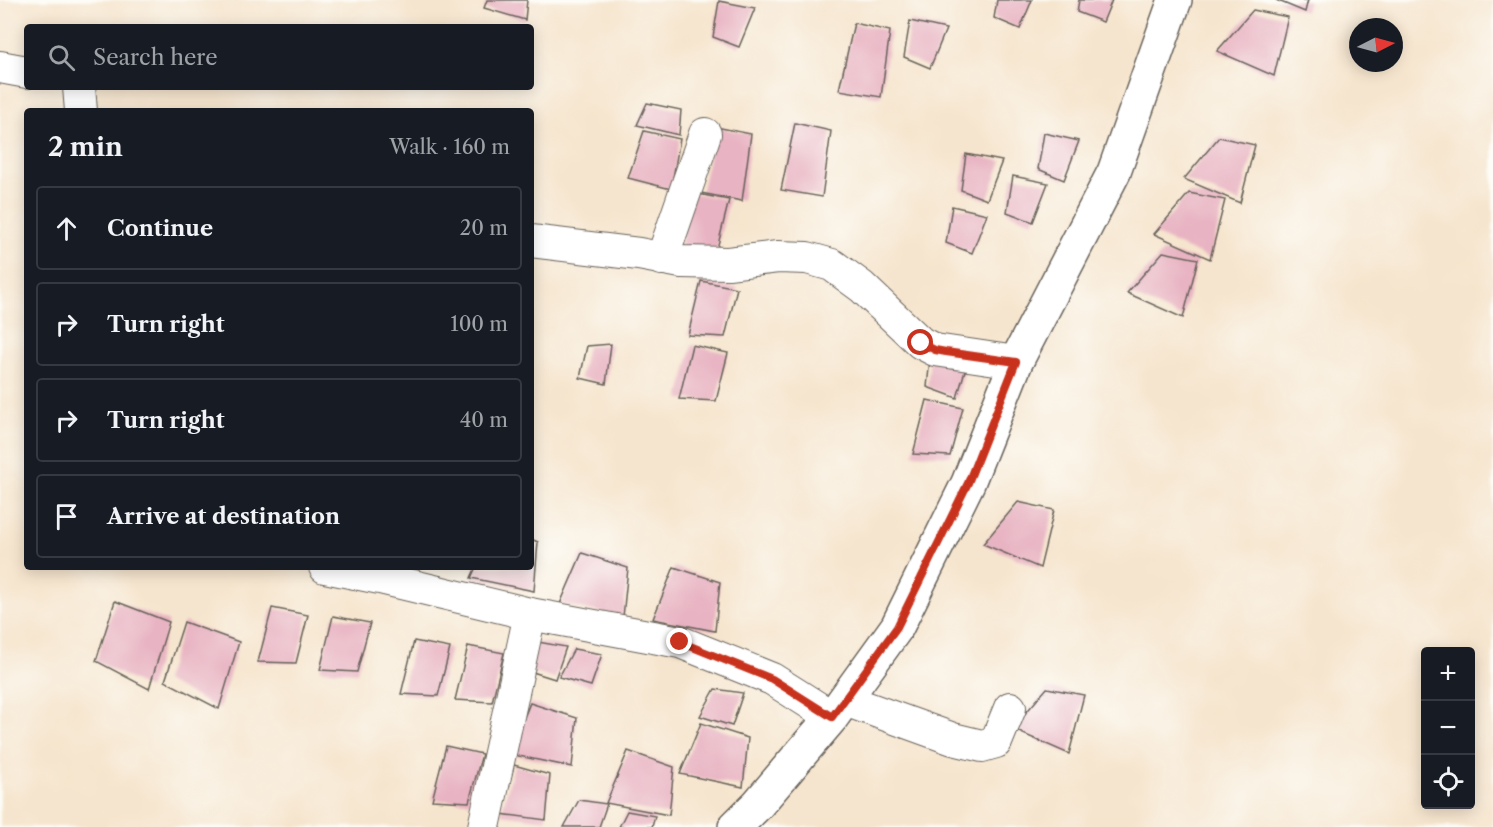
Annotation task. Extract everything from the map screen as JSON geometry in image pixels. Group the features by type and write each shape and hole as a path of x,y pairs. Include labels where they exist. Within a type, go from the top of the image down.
{"street":[{"path":"735,827 758,804 838,709 897,627 968,483 1016,362 1114,172 1175,0"},
{"path":"0,67 24,71"},
{"path":"79,90 81,108"},
{"path":"662,259 705,134"},
{"path":"534,241 639,254 681,262 728,263 778,257 807,258 832,265 862,287 921,343 935,350 1016,362"},
{"path":"341,570 530,614 680,642 772,679 838,709 982,746 996,742 1010,708"},
{"path":"484,827 530,614"}],"building":[{"path":"487,0 527,0 525,20 484,8"},
{"path":"997,0 1032,0 1020,29 994,18"},
{"path":"1079,0 1112,0 1103,22 1077,12"},
{"path":"1276,0 1308,0 1305,12"},
{"path":"719,1 755,8 739,47 713,37"},
{"path":"1253,10 1288,17 1274,76 1217,51"},
{"path":"910,21 946,29 930,68 904,57"},
{"path":"854,23 890,31 881,97 839,90"},
{"path":"647,103 681,110 679,135 637,125"},
{"path":"795,123 831,131 822,197 781,190"},
{"path":"716,127 751,134 742,201 701,193"},
{"path":"644,131 680,139 671,189 628,178"},
{"path":"1044,133 1079,141 1064,180 1038,169"},
{"path":"1219,137 1255,145 1240,203 1184,179"},
{"path":"966,154 1002,161 987,200 961,190"},
{"path":"1013,176 1048,183 1033,222 1007,212"},
{"path":"693,193 729,200 717,249 680,247"},
{"path":"1189,193 1225,200 1210,259 1154,234"},
{"path":"952,206 987,214 972,253 946,243"},
{"path":"1163,252 1198,259 1183,318 1127,293"},
{"path":"701,281 737,288 725,337 688,335"},
{"path":"611,344 606,384 580,378 587,346"},
{"path":"692,345 728,353 716,401 679,399"},
{"path":"930,359 966,367 957,398 927,387"},
{"path":"927,400 963,408 950,456 913,454"},
{"path":"1018,502 1054,510 1040,568 983,544"},
{"path":"534,540 538,542 534,591 471,578 475,570 534,570"},
{"path":"582,553 628,568 623,617 560,604"},
{"path":"674,567 720,582 715,631 653,619"},
{"path":"115,601 169,622 149,689 96,661"},
{"path":"272,608 308,615 296,663 258,662"},
{"path":"333,616 370,623 357,672 320,670"},
{"path":"184,622 239,642 219,709 165,681"},
{"path":"414,641 450,648 438,696 401,694"},
{"path":"538,642 566,647 555,679 523,669"},
{"path":"468,646 504,653 492,702 455,700"},
{"path":"574,649 602,654 591,686 559,677"},
{"path":"1047,688 1084,695 1069,754 1012,729"},
{"path":"715,689 743,693 732,726 700,716"},
{"path":"530,703 577,718 572,767 509,754"},
{"path":"701,723 748,738 743,787 680,774"},
{"path":"446,746 482,754 469,802 432,800"},
{"path":"628,751 674,767 669,815 606,803"},
{"path":"514,765 550,775 546,820 501,814"},
{"path":"579,800 607,804 599,827 564,827"},
{"path":"627,811 655,816 652,827 619,827"}],"route":[{"path":"680,642 772,679 832,717 897,627 968,483 1016,362 935,350 921,343"}]}
